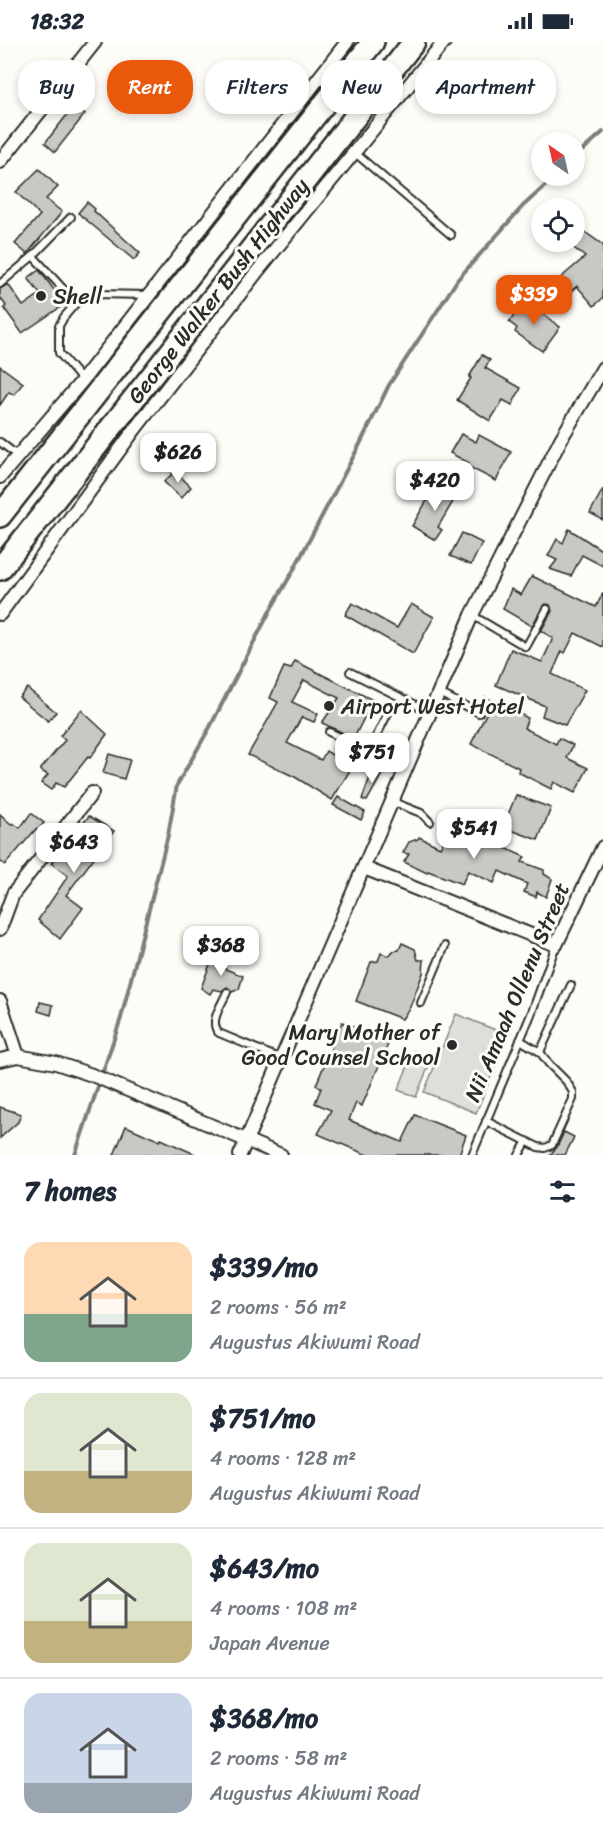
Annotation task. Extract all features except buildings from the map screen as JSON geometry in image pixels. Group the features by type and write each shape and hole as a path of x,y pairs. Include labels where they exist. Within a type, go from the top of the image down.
{"highway":[{"name":"George Walker Bush Highway","path":"0,516 158,301 373,42"},
{"name":"George Walker Bush Highway","path":"0,569 414,42"}],"street":[{"path":"0,162 95,42"},
{"path":"0,477 82,381 158,301 347,42"},
{"path":"0,614 135,429 256,273 444,42"},
{"path":"240,1155 472,615 561,439 603,368"},
{"path":"0,929 13,894 92,793"},
{"name":"Nii Amaah Ollenu Street","path":"556,945 603,847"},
{"path":"364,868 556,945"},
{"path":"0,1001 18,1056"},
{"path":"0,1060 18,1056 56,1063 281,1155"}],"lane":[{"path":"354,152 451,235"},
{"path":"0,284 33,256 71,217"},
{"path":"33,256 76,303"},
{"path":"82,381 59,353 59,326 76,303 95,294 158,301"},
{"path":"0,442 18,456"},
{"path":"472,615 526,647 547,609"},
{"path":"350,672 431,712"},
{"path":"439,693 479,713"},
{"path":"369,751 389,711"},
{"path":"328,732 407,768"},
{"path":"393,802 421,813 430,822"},
{"name":"Nii Amaah Ollenu Street","path":"472,1155 520,1040 556,945"},
{"path":"421,1003 445,946"},
{"path":"540,1052 571,985"},
{"path":"226,992 213,1023 215,1029 219,1033 281,1060"},
{"path":"486,1121 545,1148 552,1145 573,1100 573,1092 566,1081 540,1052 520,1040"},
{"path":"519,1155 527,1141"}],"shaded area":[{"path":"456,1014 508,1035 476,1113 424,1092"},
{"path":"414,1051 432,1058 416,1097 398,1090"}],"waterway":[{"path":"585,148 603,132"},
{"path":"75,1155 121,1018 168,835 177,785 293,571 389,385 458,279 523,206 545,186"}],"place":[{"name":"Shell","path":"41,296"},
{"name":"Airport West Hotel","path":"329,706"},
{"name":"Mary Mother of Good Counsel School","path":"452,1045"}]}
